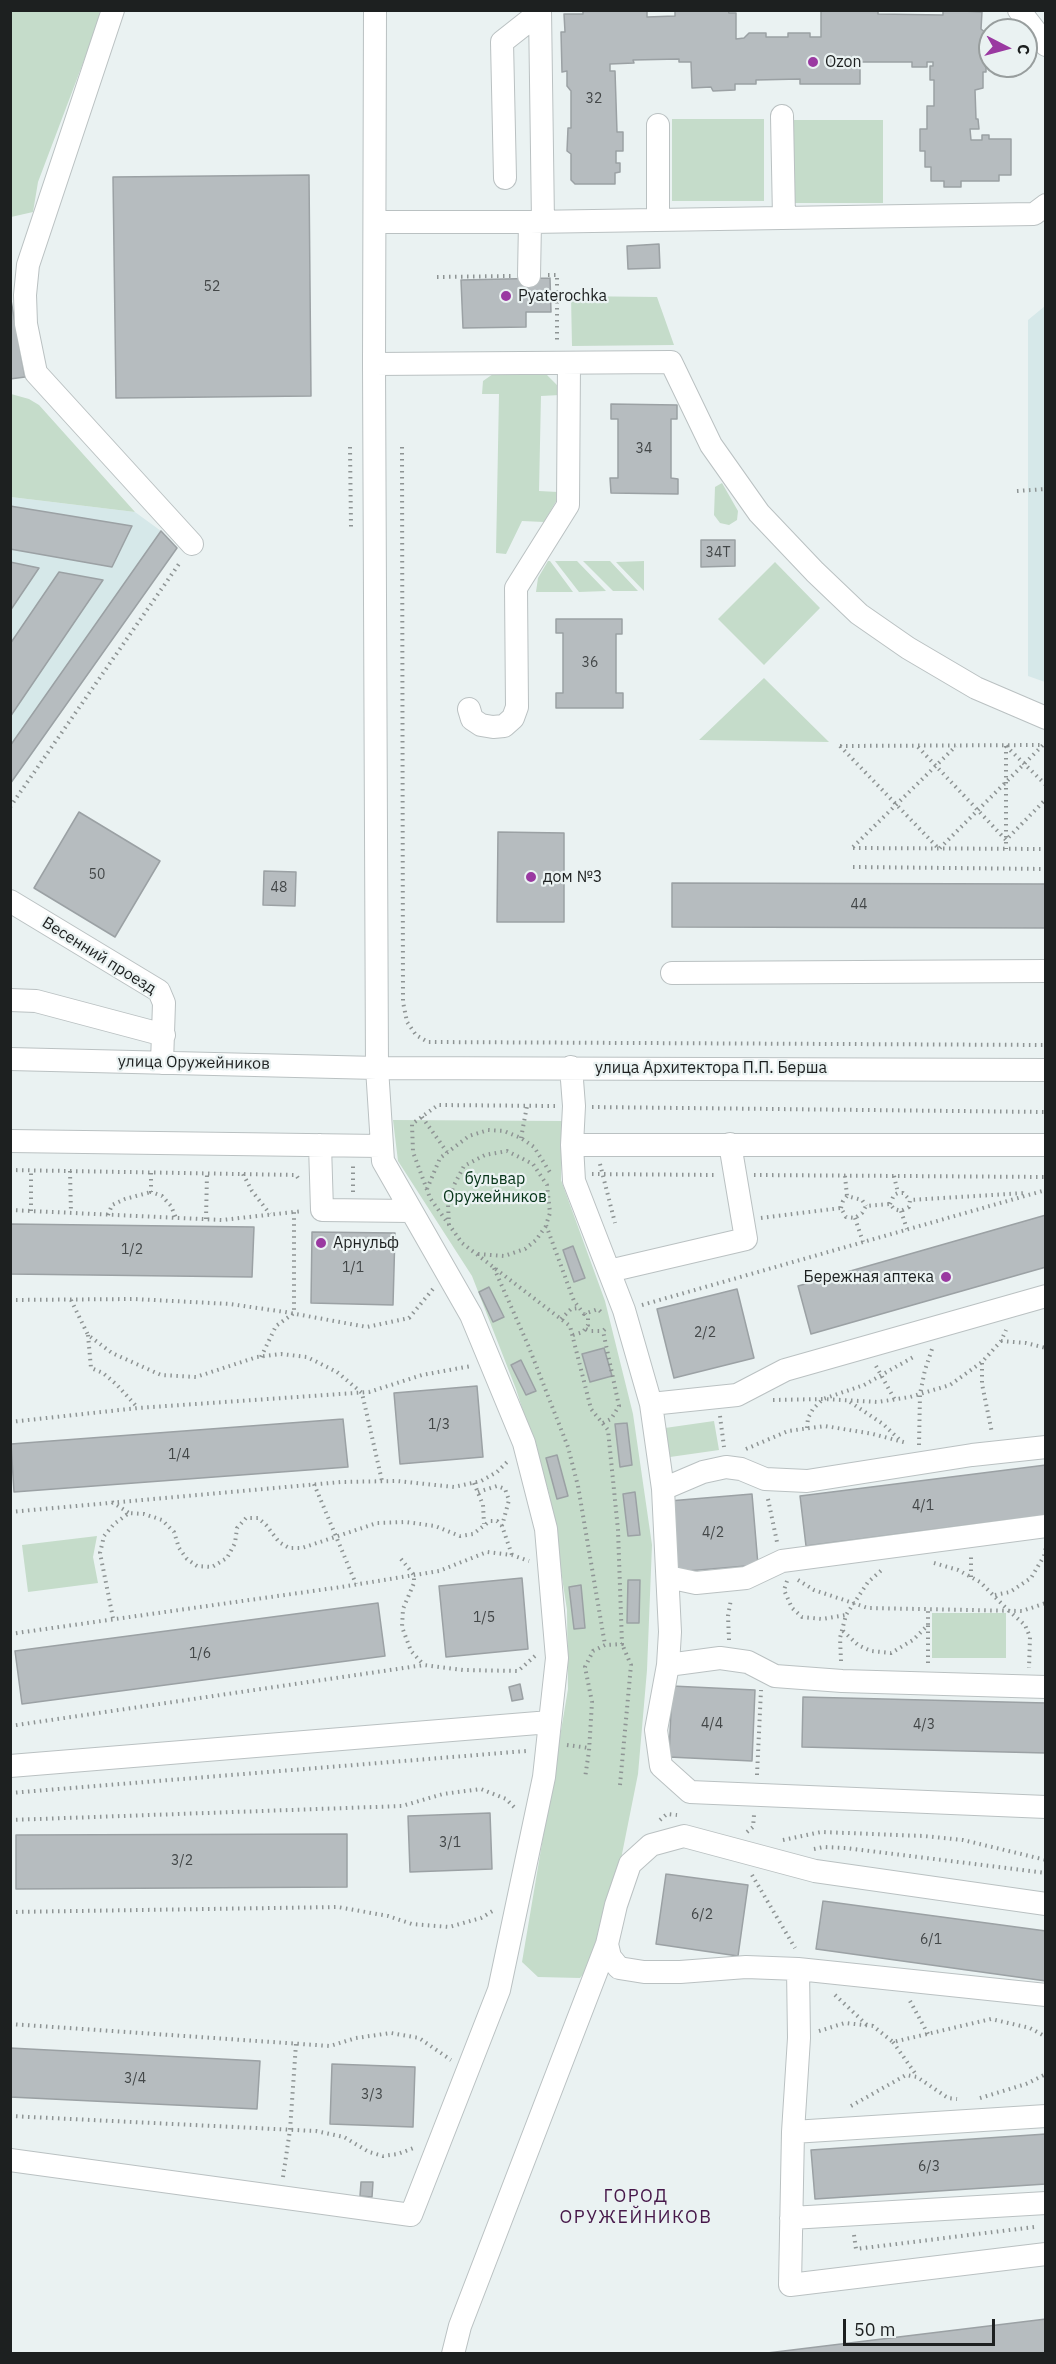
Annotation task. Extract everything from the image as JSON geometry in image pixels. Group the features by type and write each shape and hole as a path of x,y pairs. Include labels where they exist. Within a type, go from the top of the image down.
{"street":[{"path":"113,10 28,265 25,295 26,324 36,373 192,544"},
{"path":"10,2160 411,2215 499,1990 544,1777 556,1658 555,1639 546,1529 524,1443 471,1315 383,1161 381,1146 377,1068 375,10"},
{"path":"1018,10 1046,45"},
{"path":"506,178 502,42 540,11"},
{"path":"529,276 536,222 540,11"},
{"path":"782,116 784,218"},
{"path":"658,125 658,220"},
{"path":"375,222 536,222 1034,214 1046,205"},
{"path":"374,364 671,362 711,446 759,513 815,572 860,614 908,648 976,688 1046,718"},
{"path":"469,709 472,719 481,725 494,727 504,726 513,718 517,707 516,588 568,504 569,363"},
{"name":"Весенний проезд","path":"10,901 159,991 164,1003 162,1063"},
{"path":"672,973 1046,971"},
{"path":"10,1000 36,1001 164,1035"},
{"name":"улица Оружейников","path":"10,1059 377,1068"},
{"path":"571,1067 574,1106 572,1145 564,1177 574,1181 624,1310 651,1404 663,1489 670,1632 668,1665 656,1730 661,1766 690,1792 1046,1807"},
{"name":"улица Архитектора П.П. Берша","path":"377,1068 1046,1070"},
{"path":"10,1142 381,1146"},
{"path":"609,1271 746,1239 730,1144"},
{"path":"320,1145 322,1210 411,1211"},
{"path":"572,1145 1046,1145"},
{"path":"651,1404 737,1395 785,1370 1046,1296"},
{"path":"663,1489 726,1463 765,1479 807,1481 923,1453 1002,1452 1046,1447"},
{"path":"668,1577 696,1583 746,1578 782,1561 1046,1526"},
{"path":"668,1665 720,1658 748,1662 775,1676 842,1681 1038,1687"},
{"path":"10,1766 549,1732"},
{"path":"453,2354 460,2326 607,1944 616,1905 630,1864 651,1845 684,1836 746,1844 815,1871 1046,1904"},
{"path":"607,1944 610,1957 619,1968 644,1972 746,1967 804,1970 1046,1995"},
{"path":"804,1970 793,2132 790,2286 1046,2254"},
{"path":"793,2132 1046,2116"},
{"path":"792,2218 1046,2203"}],"path":[{"path":"437,278 557,275 557,340 545,340"},
{"path":"1046,348 1046,455"},
{"path":"402,447 403,1002 407,1022 416,1035 428,1042 1046,1045"},
{"path":"1017,491 1046,489"},
{"path":"10,807 192,544"},
{"path":"939,849 840,746 1044,745"},
{"path":"939,849 1044,745"},
{"path":"918,746 1006,840"},
{"path":"956,746 852,848 1046,849"},
{"path":"1006,746 1046,785"},
{"path":"1006,746 1006,849"},
{"path":"1006,840 1046,799"},
{"path":"853,867 1046,869"},
{"path":"521,1138 526,1106"},
{"path":"422,1117 447,1152"},
{"path":"427,1189 440,1158 469,1136 488,1130 504,1131 521,1138 534,1147 547,1164 564,1177 601,1174 1046,1177"},
{"path":"352,1210 354,1145"},
{"path":"598,1145 601,1174 616,1226"},
{"path":"10,1170 296,1175 302,1182"},
{"path":"31,1171 31,1211"},
{"path":"70,1171 71,1213"},
{"path":"150,1173 150,1192"},
{"path":"206,1219 207,1174"},
{"path":"243,1174 252,1191 270,1214"},
{"path":"844,1176 848,1196"},
{"path":"894,1176 898,1193"},
{"path":"108,1215 112,1205 132,1196 150,1192 162,1196 171,1206 176,1218"},
{"path":"890,1203 894,1195 898,1193 903,1193 910,1200 1035,1193"},
{"path":"848,1196 862,1200 866,1206"},
{"path":"848,1196 841,1208 846,1217 855,1218 866,1206"},
{"path":"890,1203 894,1209 901,1211 909,1207 910,1200"},
{"path":"866,1206 890,1203"},
{"path":"743,1220 841,1208"},
{"path":"10,1210 222,1220 322,1210"},
{"path":"901,1211 907,1229"},
{"path":"294,1212 294,1313"},
{"path":"855,1218 863,1242"},
{"path":"477,1254 504,1256 525,1249 536,1240 546,1225"},
{"path":"462,1243 570,1326 591,1409 608,1430 618,1530 622,1644 631,1665 620,1785"},
{"path":"494,1267 568,1447 578,1486 605,1645"},
{"path":"10,1300 134,1299 230,1304 367,1327 409,1318 447,1273"},
{"path":"71,1300 88,1335 91,1368 117,1385 138,1408"},
{"path":"823,1398 878,1402 895,1400 950,1385 982,1362 1001,1341 1021,1303"},
{"path":"603,1306 606,1315"},
{"path":"561,1319 571,1309 579,1308"},
{"path":"261,1357 276,1326 294,1313"},
{"path":"573,1335 586,1329 588,1318 584,1314"},
{"path":"603,1423 611,1419 619,1406 603,1332 608,1325"},
{"path":"586,1329 603,1332"},
{"path":"88,1335 112,1353 161,1375 196,1377 261,1357 281,1354 307,1357 337,1372 362,1393 382,1481"},
{"path":"1001,1341 1026,1343 1046,1348"},
{"path":"923,1453 920,1394 934,1342 927,1348"},
{"path":"866,1347 895,1400"},
{"path":"764,1400 794,1401 823,1398 882,1377 920,1353"},
{"path":"982,1362 986,1414 992,1433 1002,1452"},
{"path":"10,1422 138,1408 362,1393 422,1375 468,1365 495,1373"},
{"path":"718,1397 726,1463"},
{"path":"807,1428 808,1418 823,1398"},
{"path":"850,1401 883,1424 902,1442"},
{"path":"726,1463 742,1450 788,1431 825,1426 873,1434 902,1442 923,1453"},
{"path":"10,1512 314,1484 382,1481 454,1487 474,1483 497,1473 524,1443"},
{"path":"765,1479 782,1561"},
{"path":"474,1483 483,1505 484,1525"},
{"path":"314,1484 356,1584"},
{"path":"478,1492 497,1486 505,1489 509,1500 502,1526"},
{"path":"112,1502 129,1513 144,1514 162,1520 174,1532 179,1548 187,1559 197,1566 212,1567 227,1558 235,1543 237,1528 246,1518 258,1518 279,1542 289,1548 302,1548 377,1523 406,1522 435,1527 460,1536 473,1534 490,1521 497,1521 502,1526 512,1555"},
{"path":"113,1618 100,1553 104,1536 114,1524 129,1513"},
{"path":"994,1595 1010,1592 1031,1578 1044,1556 1046,1546"},
{"path":"10,1634 414,1575 439,1570 487,1552 512,1555 549,1568"},
{"path":"401,1559 414,1575 414,1583 403,1609 402,1627 411,1651 424,1665"},
{"path":"930,1561 964,1573 980,1582 1025,1624 1029,1631 1028,1659 1038,1687"},
{"path":"842,1681 840,1638 846,1615 868,1582 885,1567"},
{"path":"846,1615 822,1619 802,1617 792,1608 784,1590 789,1575 814,1590 868,1608 1022,1611 1046,1603"},
{"path":"732,1660 728,1617 738,1579"},
{"path":"927,1684 928,1609"},
{"path":"842,1630 858,1645 871,1651 891,1653 913,1640 928,1625"},
{"path":"10,1726 424,1665 462,1670 518,1671 555,1639"},
{"path":"585,1778 592,1702 585,1667 593,1651 605,1645 622,1644"},
{"path":"761,1669 756,1795 753,1827 745,1834 746,1844 804,1970 867,2025"},
{"path":"10,1793 525,1752 534,1740 549,1732 589,1748"},
{"path":"10,1820 402,1806 443,1794 481,1789 506,1799 533,1828"},
{"path":"660,1843 656,1830 658,1821 667,1814 686,1816"},
{"path":"779,1840 821,1832 924,1836 963,1840 1046,1860"},
{"path":"813,1850 824,1847 846,1848 1046,1872"},
{"path":"10,1912 338,1907 388,1916 412,1924 449,1927 481,1918 519,1894"},
{"path":"898,1980 928,2034"},
{"path":"893,2042 991,2019 1030,2028 1046,2037"},
{"path":"799,2038 845,2023 873,2026 893,2042 917,2077 948,2098 960,2099"},
{"path":"10,2024 330,2046 356,2038 391,2032 419,2038 467,2070"},
{"path":"279,2197 290,2130 297,2044"},
{"path":"971,2100 1026,2084 1046,2074"},
{"path":"849,2108 906,2075 917,2077"},
{"path":"10,2116 316,2132 344,2137 369,2152 383,2156 398,2154 441,2135"},
{"path":"853,2229 856,2249 1046,2226"}],"shaded area":[{"path":"1045,306 1045,682 1028,676 1028,320"},
{"path":"11,497 135,512 161,531 177,548 11,784"}],"green space":[{"path":"10,11 100,11 97,26 38,182 33,212 11,217"},
{"path":"672,119 764,119 764,201 672,201"},
{"path":"791,120 883,120 883,203 791,203"},
{"path":"571,296 657,297 674,345 572,346"},
{"path":"493,374 547,375 557,385 560,395 541,396 539,491 558,492 558,498 544,522 522,521 506,554 496,553 499,394 482,394 483,381"},
{"path":"11,394 29,399 39,405 135,512 11,497"},
{"path":"722,483 738,511 737,520 729,525 720,523 714,515 715,487"},
{"path":"548,561 573,592 536,592 538,578"},
{"path":"555,561 577,561 606,591 579,592"},
{"path":"583,561 610,561 638,591 613,591"},
{"path":"644,561 644,591 616,562"},
{"path":"775,562 820,608 764,665 718,619"},
{"path":"764,678 829,742 699,740"},
{"name":"бульвар Оружейников","path":"393,1120 562,1121 561,1180 605,1301 633,1414 652,1545 647,1670 638,1774 621,1859 594,1961 580,1978 538,1977 522,1962 568,1689 567,1610 549,1493 516,1389 472,1276 398,1161"},
{"path":"714,1421 719,1450 670,1457 665,1428"},
{"path":"97,1536 93,1557 98,1583 28,1592 22,1545"},
{"path":"932,1613 1006,1613 1006,1658 932,1658"}],"building":[{"path":"583,10 647,11 647,17 675,16 675,10 728,10 729,13 736,13 736,39 744,38 749,33 766,33 766,37 788,37 788,33 810,33 810,37 821,37 821,11 878,10 878,14 943,15 943,10 982,12 982,18 978,18 978,78 983,78 983,88 975,90 976,119 978,119 979,129 970,129 971,140 982,140 982,135 989,135 989,139 1011,139 1011,175 999,175 999,181 961,181 961,187 944,187 944,181 931,181 931,167 925,167 925,151 920,151 920,129 927,129 927,106 934,106 934,80 930,80 930,66 933,66 933,62 927,62 927,67 912,67 912,62 860,62 860,84 800,84 800,79 756,80 756,84 735,84 735,90 713,91 711,87 692,88 691,62 679,62 679,59 633,60 634,63 610,64 610,71 615,71 617,132 623,132 623,151 616,151 616,163 620,163 620,172 615,173 615,184 575,184 571,180 571,154 567,151 568,128 571,128 571,91 567,86 567,71 562,72 561,32 565,32 564,14 583,14"},
{"path":"309,175 311,396 116,398 113,177"},
{"path":"659,244 660,268 628,269 627,246"},
{"name":"Pyaterochka","path":"550,278 551,312 526,312 526,327 463,328 461,280"},
{"path":"10,295 25,377 10,379"},
{"path":"611,404 677,405 677,419 671,419 671,478 678,479 678,494 611,493 610,478 618,478 618,419 611,419"},
{"path":"10,506 132,526 112,567 10,549"},
{"path":"161,531 177,548 10,784 10,746"},
{"path":"701,540 735,540 735,566 701,567"},
{"path":"10,562 39,568 10,611"},
{"path":"59,572 103,580 10,717 10,644"},
{"path":"556,619 622,619 622,634 616,634 616,693 623,693 623,708 556,708 556,693 563,693 563,633 556,633"},
{"path":"79,812 160,861 115,937 34,888"},
{"name":"дом №3","path":"498,832 564,833 564,922 497,922"},
{"path":"264,871 296,872 295,906 263,905"},
{"path":"672,883 1046,884 1046,928 672,927"},
{"path":"1046,1215 1046,1267 811,1334 798,1286"},
{"path":"10,1224 254,1227 252,1277 10,1274"},
{"path":"312,1232 395,1233 393,1305 311,1303"},
{"path":"573,1246 585,1278 574,1282 563,1250"},
{"path":"489,1287 504,1317 493,1322 479,1292"},
{"path":"737,1289 754,1358 674,1378 657,1309"},
{"path":"604,1348 612,1376 590,1382 582,1354"},
{"path":"521,1360 536,1391 526,1395 511,1365"},
{"path":"477,1386 483,1457 400,1464 394,1393"},
{"path":"343,1419 348,1467 14,1492 11,1444"},
{"path":"627,1423 632,1465 620,1467 615,1424"},
{"path":"557,1455 568,1496 557,1499 546,1458"},
{"path":"1046,1465 1046,1515 806,1546 800,1496"},
{"path":"635,1492 640,1535 628,1536 623,1494"},
{"path":"752,1494 758,1565 675,1572 669,1501"},
{"path":"522,1578 528,1649 446,1657 439,1586"},
{"path":"628,1580 640,1580 639,1623 627,1623"},
{"path":"581,1585 585,1628 574,1629 569,1587"},
{"path":"378,1603 385,1656 22,1704 15,1651"},
{"path":"520,1684 523,1699 512,1701 509,1687"},
{"path":"672,1686 755,1690 752,1761 669,1757"},
{"path":"803,1697 1046,1703 1046,1753 802,1747"},
{"path":"490,1813 492,1869 410,1872 408,1816"},
{"path":"347,1834 347,1887 16,1889 16,1835"},
{"path":"666,1874 748,1885 738,1956 656,1944"},
{"path":"823,1901 1046,1931 1046,1981 816,1949"},
{"path":"10,2048 260,2061 257,2109 10,2097"},
{"path":"332,2064 415,2067 413,2127 330,2124"},
{"path":"1046,2134 1046,2184 815,2199 811,2150"},
{"path":"361,2182 373,2182 372,2197 360,2196"},
{"path":"1046,2319 1046,2354 759,2354"}],"place":[{"name":"Ozon","path":"813,62"},
{"name":"Pyaterochka","path":"506,296"},
{"name":"дом №3","path":"531,877"},
{"name":"Арнульф","path":"321,1243"},
{"name":"Бережная аптека","path":"946,1277"}],"district":[{"name":"ГОРОД ОРУЖЕЙНИКОВ","path":"636,2207"}]}
